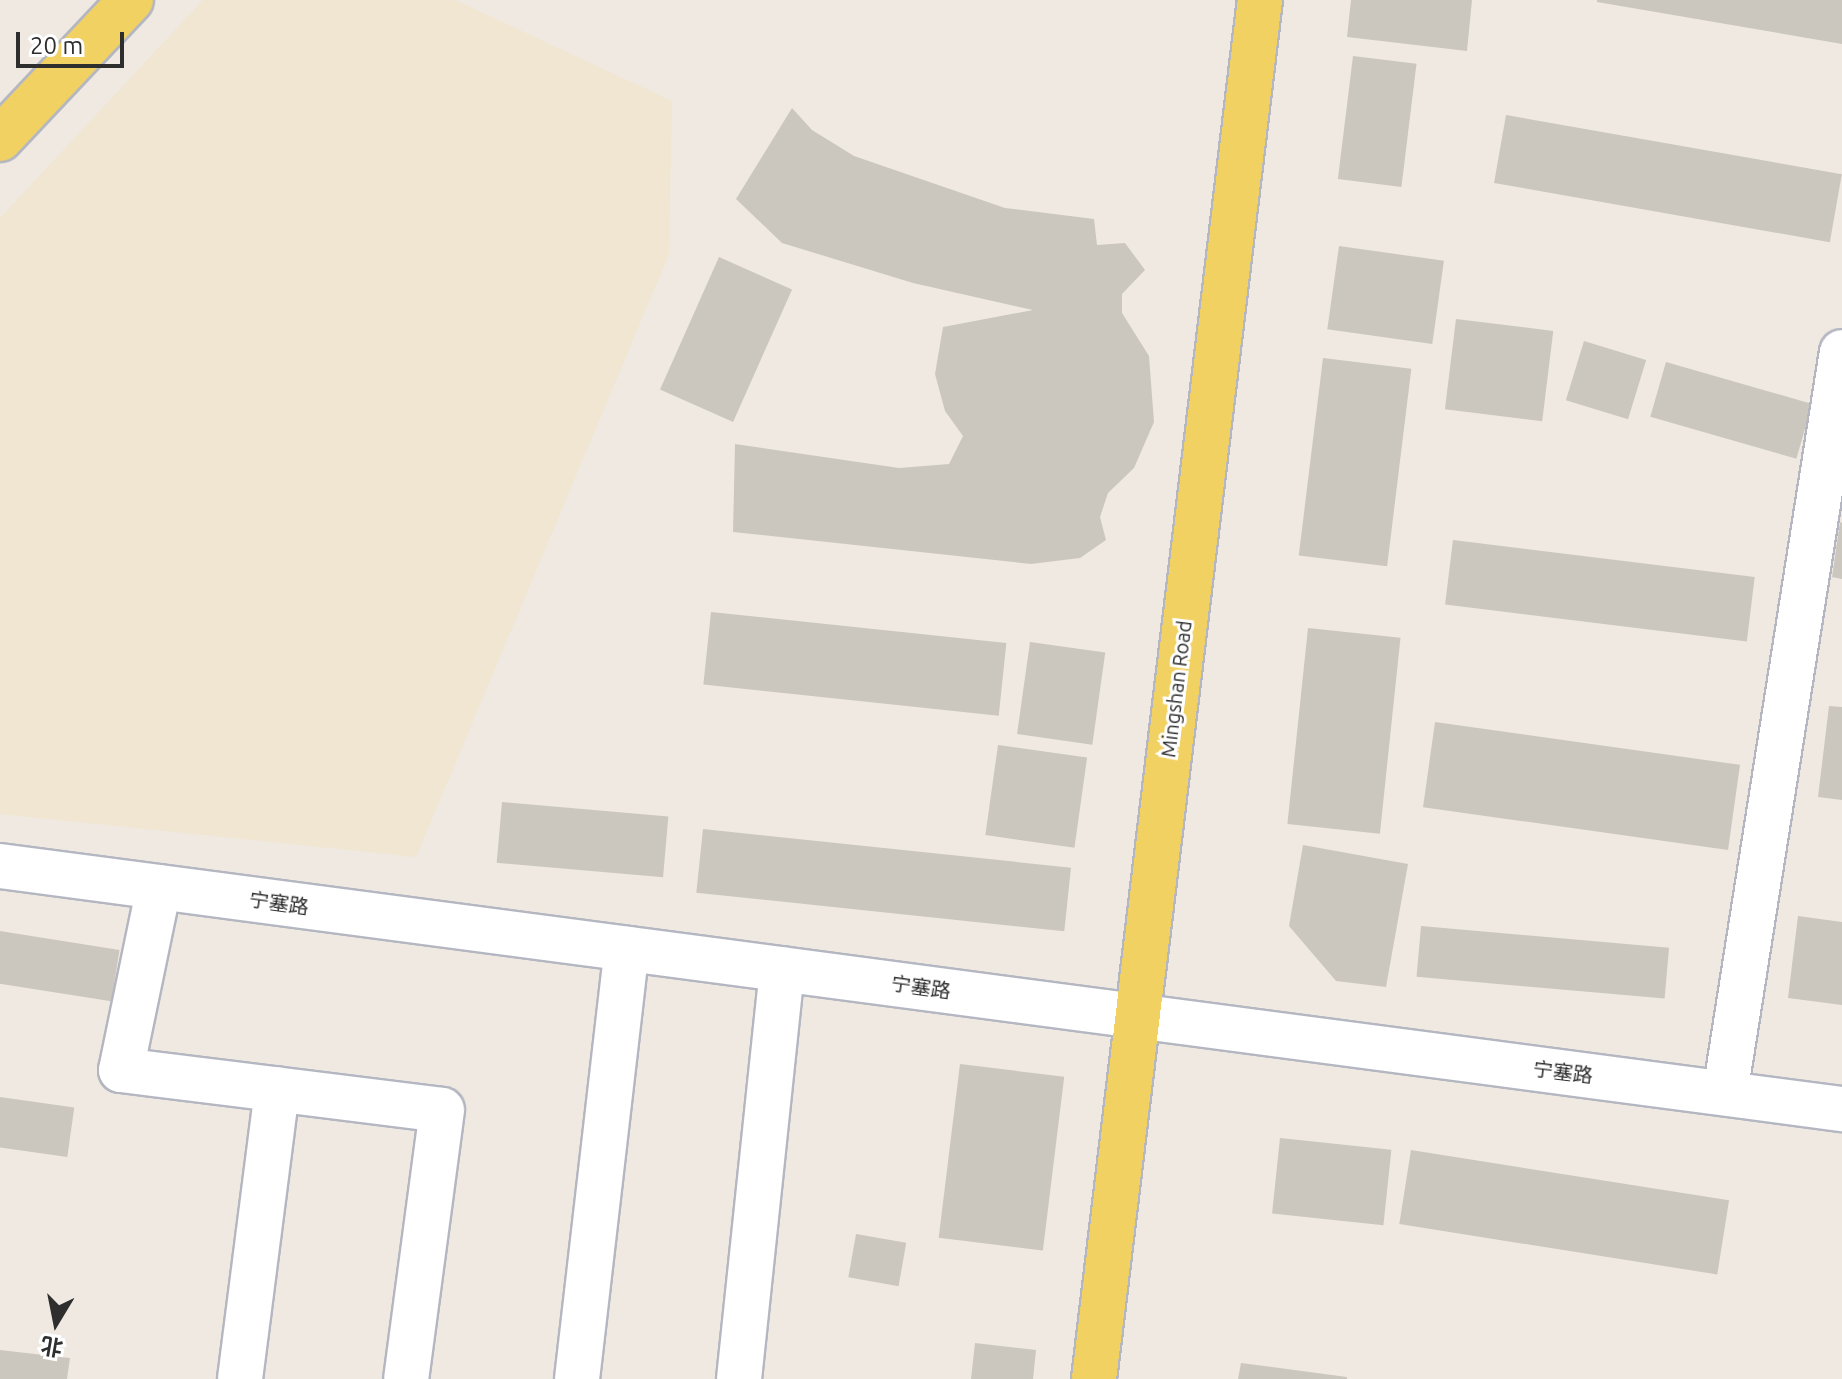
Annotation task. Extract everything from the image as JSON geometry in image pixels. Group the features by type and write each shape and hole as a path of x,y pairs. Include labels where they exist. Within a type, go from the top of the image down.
{"main road":[{"path":"0,139 131,0"},
{"name":"Mingshan Road","path":"1094,1379 1260,0"}],"street":[{"path":"1725,1093 1833,473 1842,352"},
{"name":"宁塞路","path":"0,866 1842,1109"},
{"path":"159,887 121,1070 442,1110 406,1379"},
{"path":"577,1379 627,949"},
{"path":"739,1379 782,969"},
{"path":"240,1379 277,1089"}],"shaded area":[{"path":"203,0 455,0 672,101 669,254 416,857 0,814 0,218"}],"building":[{"path":"1351,0 1472,0 1467,51 1347,37"},
{"path":"1842,0 1842,44 1597,2"},
{"path":"1353,56 1417,64 1401,187 1338,179"},
{"path":"792,108 812,130 854,156 1005,208 1094,219 1097,245 1125,243 1145,270 1122,294 1122,313 1149,356 1154,422 1134,468 1108,493 1100,517 1106,540 1080,558 1031,564 733,532 735,444 899,468 949,464 963,436 945,411 935,374 943,327 1033,310 913,283 782,243 736,199"},
{"path":"1506,115 1842,174 1830,242 1494,183"},
{"path":"1339,246 1444,261 1432,344 1327,329"},
{"path":"719,257 792,290 733,422 660,389"},
{"path":"1456,319 1553,331 1542,421 1445,409"},
{"path":"1584,341 1646,360 1628,419 1566,400"},
{"path":"1323,358 1411,369 1387,566 1299,556"},
{"path":"1666,362 1812,404 1796,459 1650,417"},
{"path":"1842,523 1842,579 1832,577"},
{"path":"1453,540 1755,577 1747,642 1445,605"},
{"path":"711,612 1006,643 999,716 703,685"},
{"path":"1308,628 1400,638 1380,834 1287,824"},
{"path":"1030,642 1105,653 1092,745 1017,734"},
{"path":"1829,706 1842,707 1842,800 1818,797"},
{"path":"1435,722 1740,765 1728,850 1423,807"},
{"path":"998,745 1087,758 1074,848 985,835"},
{"path":"502,802 668,817 663,877 497,863"},
{"path":"703,829 1071,868 1064,931 696,893"},
{"path":"1303,845 1408,864 1386,987 1336,981 1289,926"},
{"path":"1798,916 1842,922 1842,1005 1788,998"},
{"path":"1421,926 1669,948 1665,999 1417,977"},
{"path":"0,931 120,950 111,1001 0,984"},
{"path":"960,1064 1064,1077 1043,1250 939,1238"},
{"path":"0,1097 74,1107 67,1157 0,1147"},
{"path":"1280,1138 1391,1150 1383,1225 1272,1214"},
{"path":"1411,1150 1729,1200 1717,1274 1399,1224"},
{"path":"856,1234 906,1243 899,1286 848,1277"},
{"path":"975,1343 1036,1350 1033,1379 971,1379"},
{"path":"0,1350 70,1358 67,1379 0,1379"},
{"path":"1241,1363 1347,1377 1347,1379 1238,1379"}]}
